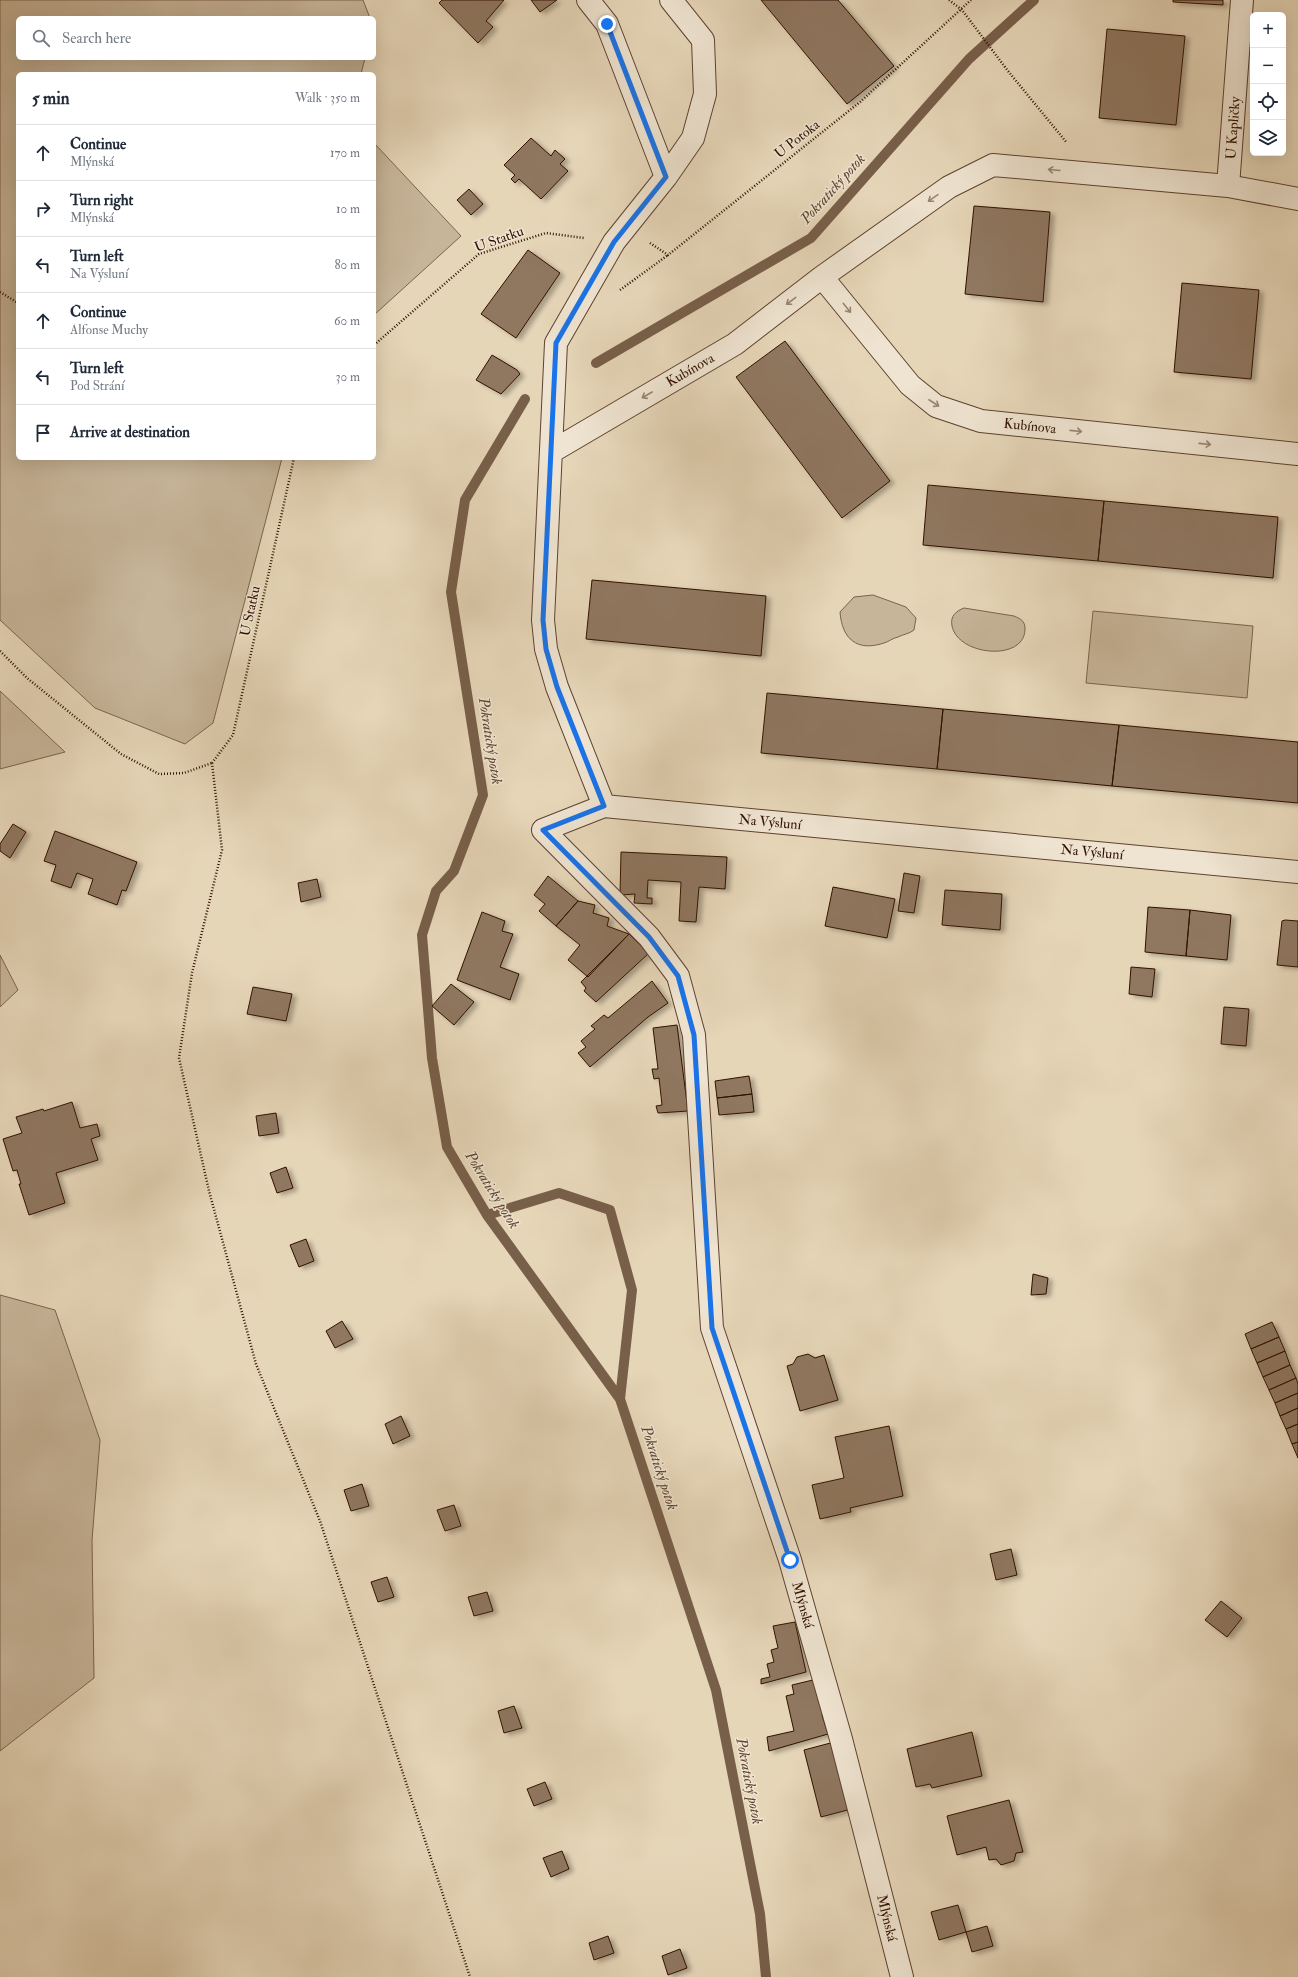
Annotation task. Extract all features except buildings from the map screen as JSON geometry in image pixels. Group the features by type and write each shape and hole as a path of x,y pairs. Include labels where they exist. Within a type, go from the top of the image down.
{"street":[{"path":"588,0 607,24 666,177"},
{"path":"604,806 557,687 546,649 543,620 556,343 620,235 666,177 693,138 705,94 703,40 671,0"},
{"name":"U Kapličky","path":"1228,186 1242,0"},
{"name":"Kubínova","path":"551,452 735,344 822,277 949,187 993,165 1228,186"},
{"path":"1228,186 1298,199"},
{"name":"Kubínova","path":"822,277 910,385 936,406 982,421 1298,454"},
{"name":"Na Výsluní","path":"604,806 1298,872"},
{"name":"Mlýnská","path":"604,806 543,830 649,937 678,976 694,1035 712,1328 790,1560 841,1739 902,1977"}],"path":[{"path":"949,0 962,10 1008,71 1093,174"},
{"name":"U Potoka","path":"618,292 668,255 860,102 962,10 971,0"},
{"name":"U Statku","path":"376,343 479,254 546,233 620,235"},
{"path":"620,235 668,255"},
{"path":"0,292 16,302"},
{"name":"U Statku","path":"212,763 233,735 294,460"},
{"path":"0,651 27,678 121,754 159,774 184,773 212,763 222,850 192,973 179,1058 209,1192 256,1364 320,1521 470,1977"}],"shaded area":[{"path":"0,0 363,0 369,16 16,16 16,60 364,60 362,72 16,72 16,460 281,460 213,723 185,744 95,708 0,620"},
{"path":"376,145 461,236 376,313"},
{"path":"873,595 906,607 916,618 914,630 886,642 874,645 866,646 853,641 844,630 840,612 854,597"},
{"path":"964,608 1019,618 1025,626 1022,640 1014,647 991,651 978,649 966,644 957,636 952,626 954,614"},
{"path":"1093,611 1253,626 1247,698 1086,683"},
{"path":"0,691 65,752 0,769"},
{"path":"0,955 18,990 0,1007"},
{"path":"0,1295 55,1310 100,1440 92,1540 94,1678 0,1751"}],"waterway":[{"name":"Pokratický potok","path":"596,363 811,238 969,59 1034,0"},
{"name":"Pokratický potok","path":"525,399 465,500 451,592 483,795 454,871 436,891 422,935 432,1058 447,1147 487,1215 620,1399 716,1690 760,1914 766,1977"},
{"path":"487,1215 559,1193 610,1210 632,1290 620,1399"}],"route":[{"path":"607,24 666,177 614,242 556,343 543,620 546,649 557,687 604,806 543,830 649,937 678,976 694,1035 712,1328 790,1560"}]}
